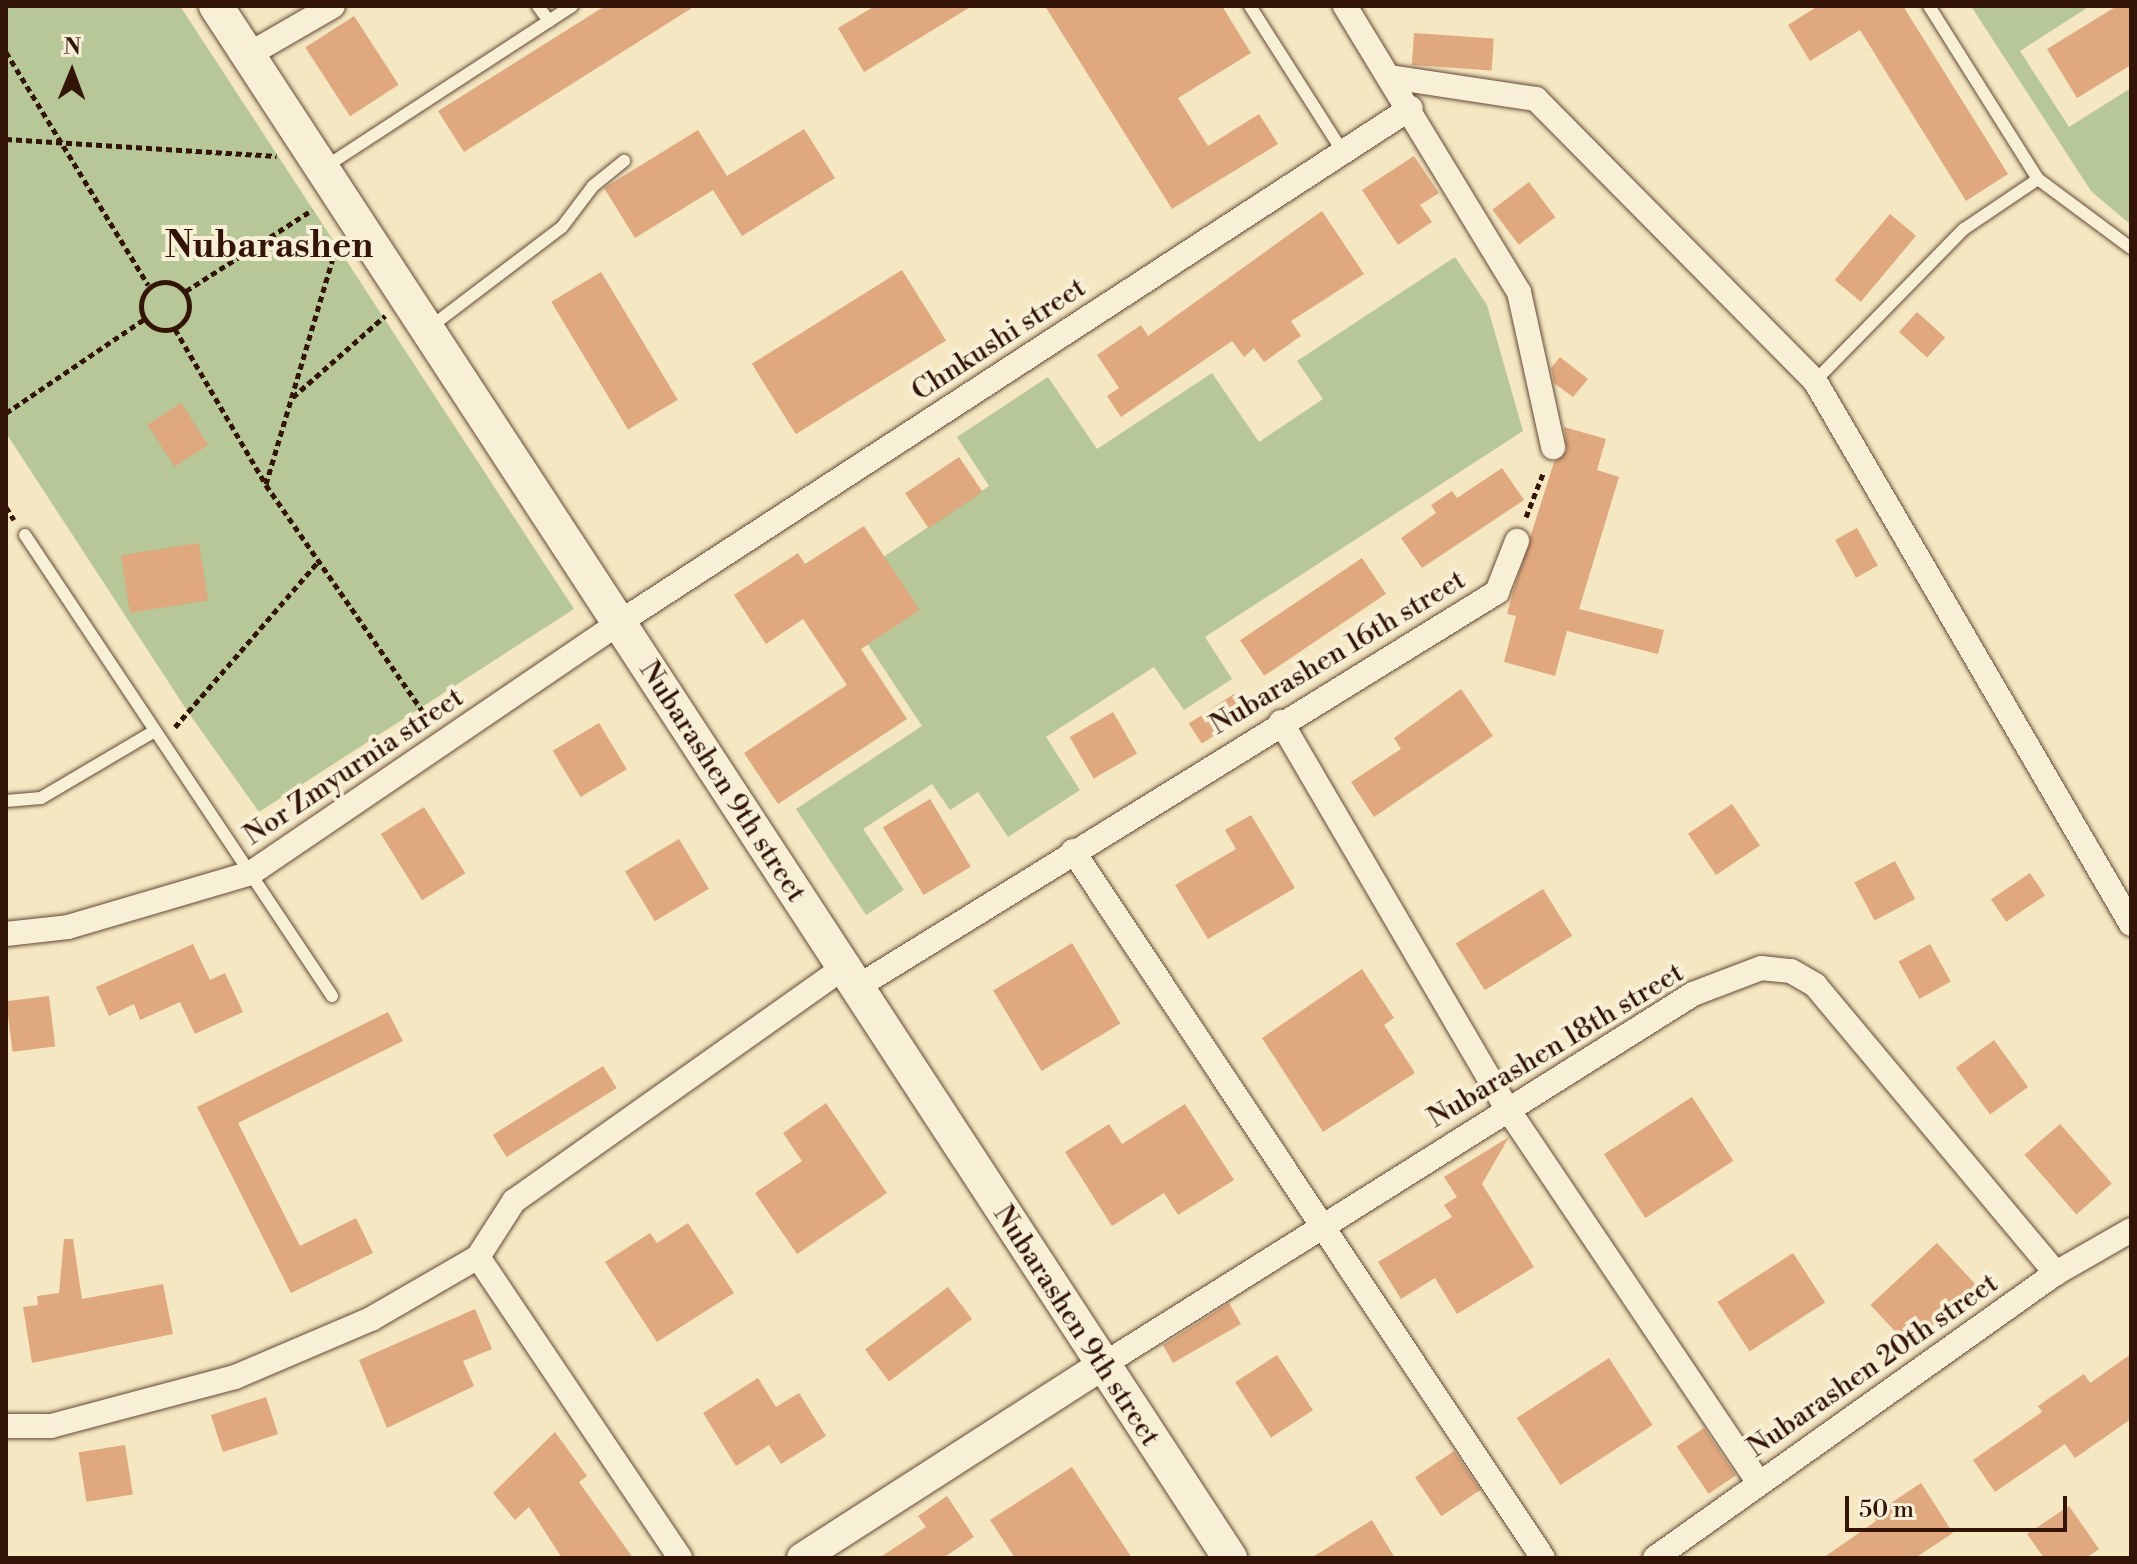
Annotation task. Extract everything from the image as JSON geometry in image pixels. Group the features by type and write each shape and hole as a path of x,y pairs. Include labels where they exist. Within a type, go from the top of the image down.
{"main road":[{"name":"Nubarashen 9th street","path":"216,6 318,172 429,328 848,979 1230,1558"}],"street":[{"path":"248,55 333,6"},
{"path":"1345,6 1411,108 1519,292 1553,447"},
{"path":"1390,77 1536,99 1815,381 2131,924"},
{"name":"Chnkushi street","path":"620,622 1411,108"},
{"name":"Nubarashen 16th street","path":"478,1257 514,1201 848,979 1073,851 1497,592 1517,541"},
{"name":"Nor Zmyurnia street","path":"6,934 68,927 251,873 620,622"},
{"path":"1281,722 1507,1108 1759,1483"},
{"path":"1073,851 1543,1558"},
{"name":"Nubarashen 18th street","path":"1101,1366 1323,1228 1507,1108 1693,994 1761,968 1791,971 1815,985 2056,1273"},
{"name":"Nubarashen 20th street","path":"1655,1558 2056,1273 2131,1230"},
{"path":"6,1426 51,1426 235,1377 371,1319 478,1257 680,1558"},
{"path":"802,1558 1101,1366"}],"lane":[{"path":"538,6 549,21"},
{"path":"318,172 572,6"},
{"path":"1250,6 1343,152"},
{"path":"1929,6 2038,179 2131,248"},
{"path":"429,328 562,227 593,186 624,161"},
{"path":"1815,381 1964,229 2038,179"},
{"path":"25,535 155,735 332,996"},
{"path":"6,801 41,798 155,735"}],"path":[{"path":"6,52 148,285"},
{"path":"6,139 318,172"},
{"path":"186,291 318,172"},
{"path":"266,485 341,232"},
{"path":"172,281 186,291 189,314 175,329 156,330 143,320 140,302 148,285 172,281"},
{"path":"292,398 391,310"},
{"path":"6,413 143,320"},
{"path":"175,329 266,485 317,563 445,742"},
{"path":"1517,541 1553,447"},
{"path":"155,735 180,724 317,563"}],"green space":[{"path":"6,6 180,6 574,609 259,812 188,712 6,433"},
{"path":"1971,6 2090,6 2020,51 2069,127 2131,88 2131,225 2091,191"},
{"path":"1455,257 1487,305 1523,431 1205,637 1232,679 1184,710 1154,667 1046,737 1080,790 1008,837 978,792 950,810 932,784 863,829 904,890 866,915 796,809 922,726 867,643 882,558 989,486 957,437 1048,377 1097,449 1212,373 1259,442 1323,399 1297,361"}],"building":[{"path":"605,6 695,6 464,152 438,111"},
{"path":"875,6 972,6 864,72 838,28"},
{"path":"1045,6 1222,6 1251,53 1178,98 1208,146 1259,114 1278,144 1172,209"},
{"path":"1818,6 1903,6 2008,174 1966,201 1860,30 1810,61 1788,25"},
{"path":"2117,6 2131,6 2131,65 2077,98 2047,49"},
{"path":"354,16 399,85 350,116 305,48"},
{"path":"1414,33 1494,39 1492,71 1412,65"},
{"path":"804,129 835,178 742,236 713,190 635,238 604,188 698,130 727,176"},
{"path":"1414,156 1439,193 1420,205 1432,222 1398,245 1362,190"},
{"path":"1529,182 1555,217 1519,245 1492,210"},
{"path":"1322,211 1364,274 1291,321 1301,336 1264,362 1254,348 1244,357 1232,341 1121,417 1107,396 1119,388 1097,355 1141,325 1148,336"},
{"path":"1890,214 1916,236 1861,302 1835,280"},
{"path":"902,270 946,340 796,434 752,364"},
{"path":"601,272 678,400 628,430 551,302"},
{"path":"1917,312 1945,337 1927,357 1899,332"},
{"path":"1560,357 1588,379 1573,397 1554,383 1551,368"},
{"path":"181,403 208,445 175,467 147,425"},
{"path":"1564,427 1606,439 1597,470 1619,477 1579,609 1664,630 1658,654 1567,631 1555,676 1504,662 1516,616 1507,614 1554,462 1567,451"},
{"path":"959,457 982,492 929,528 905,493"},
{"path":"1502,468 1524,500 1422,568 1401,538 1436,513 1431,505 1452,491 1457,498"},
{"path":"864,526 920,610 861,649 907,719 778,804 744,753 847,685 803,619 766,644 734,595 798,553 805,564"},
{"path":"1857,528 1878,566 1856,578 1835,540"},
{"path":"199,543 208,600 130,613 121,555"},
{"path":"1362,558 1386,594 1264,676 1240,640"},
{"path":"1461,689 1493,736 1374,817 1351,782 1401,749 1394,738"},
{"path":"1234,694 1247,714 1202,744 1189,723"},
{"path":"1113,712 1137,754 1094,779 1070,737"},
{"path":"599,723 627,769 581,797 553,751"},
{"path":"930,799 971,867 924,895 883,827"},
{"path":"1732,804 1760,845 1716,875 1688,834"},
{"path":"424,807 465,873 422,900 381,834"},
{"path":"1251,815 1295,888 1208,939 1175,885 1236,849 1225,830"},
{"path":"679,839 709,889 655,921 625,871"},
{"path":"1895,861 1915,899 1875,921 1854,883"},
{"path":"2030,873 2045,895 2006,922 1991,899"},
{"path":"1543,889 1572,936 1485,990 1456,944"},
{"path":"1072,943 1120,1024 1042,1071 993,990"},
{"path":"193,944 210,980 225,973 243,1012 195,1034 180,1002 140,1020 134,1004 109,1016 96,987"},
{"path":"1930,944 1951,982 1919,999 1899,961"},
{"path":"1362,969 1394,1018 1384,1025 1415,1073 1323,1132 1262,1038"},
{"path":"49,996 55,1047 13,1052 6,1001"},
{"path":"388,1012 403,1041 238,1123 300,1246 356,1218 373,1253 291,1293 197,1107"},
{"path":"1994,1040 2028,1087 1990,1115 1956,1068"},
{"path":"603,1066 617,1088 507,1157 493,1135"},
{"path":"1692,1097 1733,1161 1645,1218 1604,1154"},
{"path":"826,1103 887,1193 797,1254 755,1193 802,1161 783,1133"},
{"path":"1185,1104 1234,1180 1178,1215 1164,1193 1112,1226 1065,1152 1109,1124 1122,1144"},
{"path":"2060,1124 2112,1184 2076,1214 2025,1155"},
{"path":"1509,1137 1482,1184 1534,1267 1457,1314 1435,1278 1401,1299 1378,1262 1452,1217 1444,1205 1457,1197 1444,1177"},
{"path":"688,1223 734,1293 657,1342 605,1262 650,1233 657,1243"},
{"path":"64,1239 73,1239 82,1299 163,1284 173,1334 32,1363 23,1307 38,1305 37,1296 59,1293"},
{"path":"1937,1243 1976,1285 1909,1347 1870,1305"},
{"path":"1793,1253 1825,1302 1750,1351 1718,1302"},
{"path":"948,1287 972,1319 889,1382 865,1350"},
{"path":"1229,1303 1241,1324 1173,1363 1163,1345"},
{"path":"475,1309 492,1349 463,1361 474,1386 387,1428 359,1360"},
{"path":"2131,1354 2131,1419 2075,1458 2065,1444 1995,1492 1973,1460 2042,1412 2038,1406 2084,1374 2090,1383"},
{"path":"1277,1355 1313,1410 1271,1438 1235,1382"},
{"path":"1609,1358 1653,1425 1560,1485 1517,1418"},
{"path":"758,1378 776,1407 799,1393 826,1436 781,1464 769,1445 736,1466 703,1413"},
{"path":"266,1397 278,1434 223,1452 211,1415"},
{"path":"1704,1428 1736,1475 1709,1494 1677,1446"},
{"path":"555,1432 587,1476 579,1482 633,1558 562,1558 529,1507 515,1520 493,1493"},
{"path":"125,1445 133,1494 86,1502 79,1452"},
{"path":"1454,1451 1480,1490 1441,1516 1415,1477"},
{"path":"1072,1467 1132,1558 1015,1558 990,1520"},
{"path":"1921,1483 1953,1533 1915,1558 1823,1558 1876,1521 1873,1515"},
{"path":"947,1496 974,1537 943,1558 879,1558 926,1527 918,1516"},
{"path":"2069,1506 2099,1549 2086,1558 2044,1558 2027,1534"},
{"path":"1372,1520 1395,1558 1311,1558"}],"district":[{"name":"Nubarashen","path":"269,247"}]}
